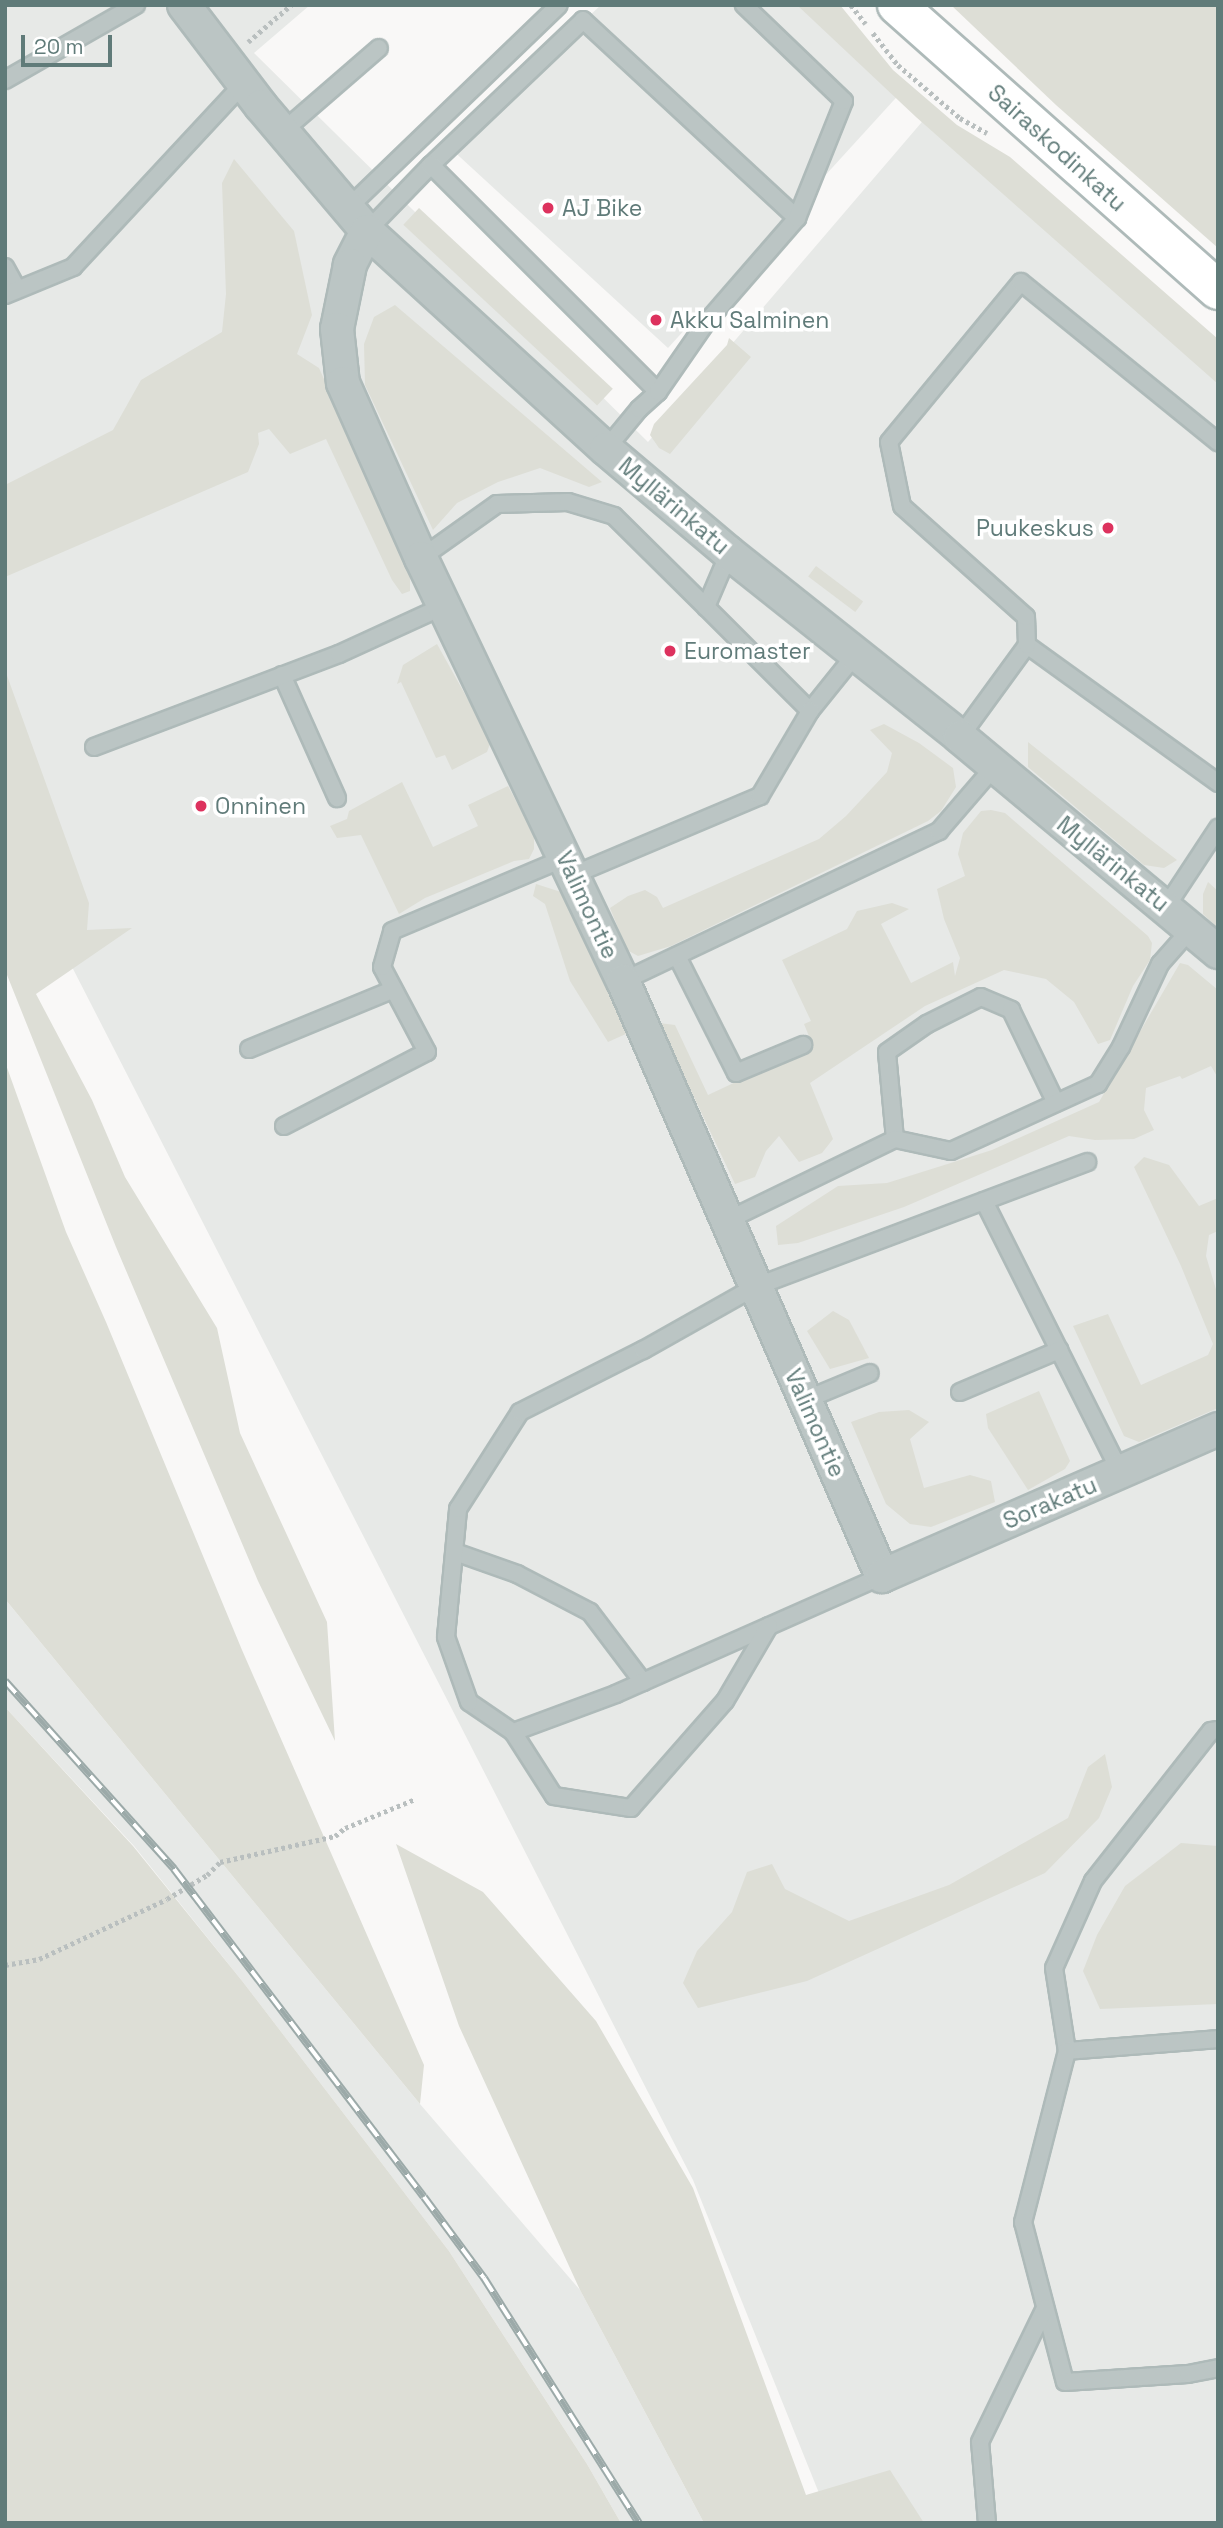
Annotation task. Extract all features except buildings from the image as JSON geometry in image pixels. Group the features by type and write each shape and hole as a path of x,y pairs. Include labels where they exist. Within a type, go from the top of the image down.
{"main road":[{"name":"Sairaskodinkatu","path":"897,5 1218,290"}],"street":[{"name":"Myllärinkatu","path":"184,5 282,132 358,219 606,449 729,553 960,737 1218,952"},
{"name":"Valimontie","path":"358,219 337,329 343,383 421,558 623,981 883,1576"},
{"name":"Sorakatu","path":"883,1576 1218,1429"}],"lane":[{"path":"5,80 136,5"},
{"path":"358,219 559,5"},
{"path":"606,449 639,409 658,391 705,324 797,218 844,101 744,5"},
{"path":"358,219 431,165 583,20 797,218"},
{"path":"282,132 379,48"},
{"path":"5,267 11,292 73,267 235,72"},
{"path":"431,165 658,391"},
{"path":"960,737 1027,645 1026,617 902,506 889,442 1021,282 1218,442"},
{"path":"421,558 497,503 568,502 614,516 810,711"},
{"path":"706,607 729,553"},
{"path":"94,747 339,654 444,606"},
{"path":"1027,645 1218,783"},
{"path":"284,1126 427,1052 382,967 392,931 760,796 810,711 855,655"},
{"path":"282,676 337,798"},
{"path":"623,981 939,831 994,767"},
{"path":"1166,907 1218,828"},
{"path":"726,1221 895,1139 951,1151 1098,1084 1121,1046 1160,964 1190,930"},
{"path":"677,956 736,1073 803,1045"},
{"path":"250,1049 392,990"},
{"path":"895,1139 887,1052 927,1024 981,998 1011,1010 1056,1103"},
{"path":"769,1626 725,1701 631,1808 554,1796 513,1732 469,1702 446,1637 458,1509 520,1412 643,1350 755,1287 1087,1162"},
{"path":"984,1200 1121,1473"},
{"path":"960,1392 1059,1350"},
{"path":"805,1400 870,1373"},
{"path":"454,1552 517,1574 590,1612 643,1682"},
{"path":"513,1732 643,1682 883,1576"},
{"path":"1218,1730 1211,1731 1093,1881 1054,1968 1067,2051 1023,2222 1065,2382 1188,2374 1218,2368"},
{"path":"1067,2051 1218,2039"},
{"path":"987,2523 979,2442 1045,2308"}],"path":[{"path":"235,72 291,5"},
{"path":"5,1965 39,1959 167,1899 198,1881 220,1862 335,1836 345,1828 413,1800"}],"shaded area":[{"path":"5,5 310,5 254,53 648,442 933,109 1218,382 1218,2523 831,2523 693,2180 5,836"},
{"path":"601,5 815,5 904,89 668,348 448,146"},
{"path":"797,5 840,5 893,70 957,125 1010,157 1218,339 1218,384 916,117"},
{"path":"951,5 1218,5 1218,248 1056,105"},
{"path":"234,159 294,231 312,315 297,354 319,368 410,569 410,591 402,594 392,580 326,439 290,454 269,429 258,433 259,444 248,472 5,577 5,485 113,430 141,380 222,332 226,294 222,183"},
{"path":"419,208 613,389 597,406 403,225"},
{"path":"395,305 602,482 589,487 540,468 498,482 457,503 433,530 365,385 364,344 374,317"},
{"path":"729,338 751,357 670,454 659,448 650,435 654,424 727,345"},
{"path":"816,566 863,602 855,612 808,576"},
{"path":"437,644 491,741 487,752 452,770 445,755 436,758 401,682 397,684 403,665"},
{"path":"5,670 89,903 87,930 132,928 36,994 92,1100 125,1177 217,1328 240,1433 327,1622 335,1741 258,1581 116,1247 5,970"},
{"path":"884,724 919,743 953,768 956,787 941,811 928,821 671,946 638,956 627,950 610,908 628,896 645,890 657,897 663,908 819,839 846,816 887,772 892,753 870,730"},
{"path":"1028,742 1177,860 1164,868 1144,865 1028,767"},
{"path":"402,782 433,847 478,826 468,805 508,786 534,834 534,849 529,859 514,861 425,898 399,914 361,835 337,838 330,826 347,819 349,811"},
{"path":"981,811 1005,813 1148,936 1152,943 1150,960 1133,986 1110,1040 1098,1044 1074,1002 1046,979 1004,970 925,1006 810,1083 833,1139 822,1153 799,1162 779,1136 766,1151 755,1177 735,1184 659,1023 675,1025 708,1095 813,1046 804,1024 811,1021 782,960 847,929 857,911 892,903 909,909 881,924 911,983 953,962 955,976 960,958 944,919 937,889 965,876 958,854 963,833"},
{"path":"1208,882 1218,891 1218,928 1203,914 1203,894"},
{"path":"536,884 561,892 628,1033 608,1042 570,981 545,904 533,896"},
{"path":"1180,963 1188,965 1218,990 1218,1078 1211,1066 1182,1079 1180,1076 1146,1088 1144,1110 1154,1130 1134,1139 1095,1140 1069,1136 904,1207 798,1243 778,1245 776,1226 838,1186 887,1183 992,1150 1099,1102"},
{"path":"5,1062 66,1232 242,1650 424,2065 420,2104 5,1599"},
{"path":"1144,1157 1169,1165 1199,1206 1218,1198 1218,1231 1209,1235 1206,1256 1218,1296 1218,1408 1139,1442 1124,1436 1073,1326 1108,1314 1141,1385 1208,1355 1213,1344 1181,1266 1134,1167"},
{"path":"833,1311 849,1320 869,1358 830,1369 807,1331"},
{"path":"1039,1391 1070,1461 1065,1469 1028,1490 988,1428 986,1414"},
{"path":"909,1410 929,1422 910,1439 924,1488 970,1475 991,1481 995,1502 931,1527 910,1524 886,1504 851,1422 879,1412"},
{"path":"5,1599 420,2104 580,2290 704,2523 621,2523 587,2464 449,2251 243,1982 134,1846 5,1707"},
{"path":"5,1707 133,1846 243,1982 449,2251 587,2464 621,2523 5,2523"},
{"path":"1105,1754 1112,1787 1099,1818 1045,1873 807,1981 698,2008 683,1983 697,1951 732,1912 747,1872 772,1864 785,1889 849,1921 949,1885 1068,1818 1088,1767"},
{"path":"1181,1843 1218,1846 1218,2004 1100,2009 1083,1971 1097,1935 1125,1886"},
{"path":"396,1844 483,1892 596,2021 693,2188 806,2495 890,2470 924,2523 704,2523 580,2290 459,2026"}],"railway":[{"path":"5,1681 174,1869 424,2197 484,2278 639,2523"}],"place":[{"name":"AJ Bike","path":"548,208"},
{"name":"Akku Salminen","path":"656,320"},
{"name":"Puukeskus","path":"1108,528"},
{"name":"Euromaster","path":"670,651"},
{"name":"Onninen","path":"201,806"}]}
